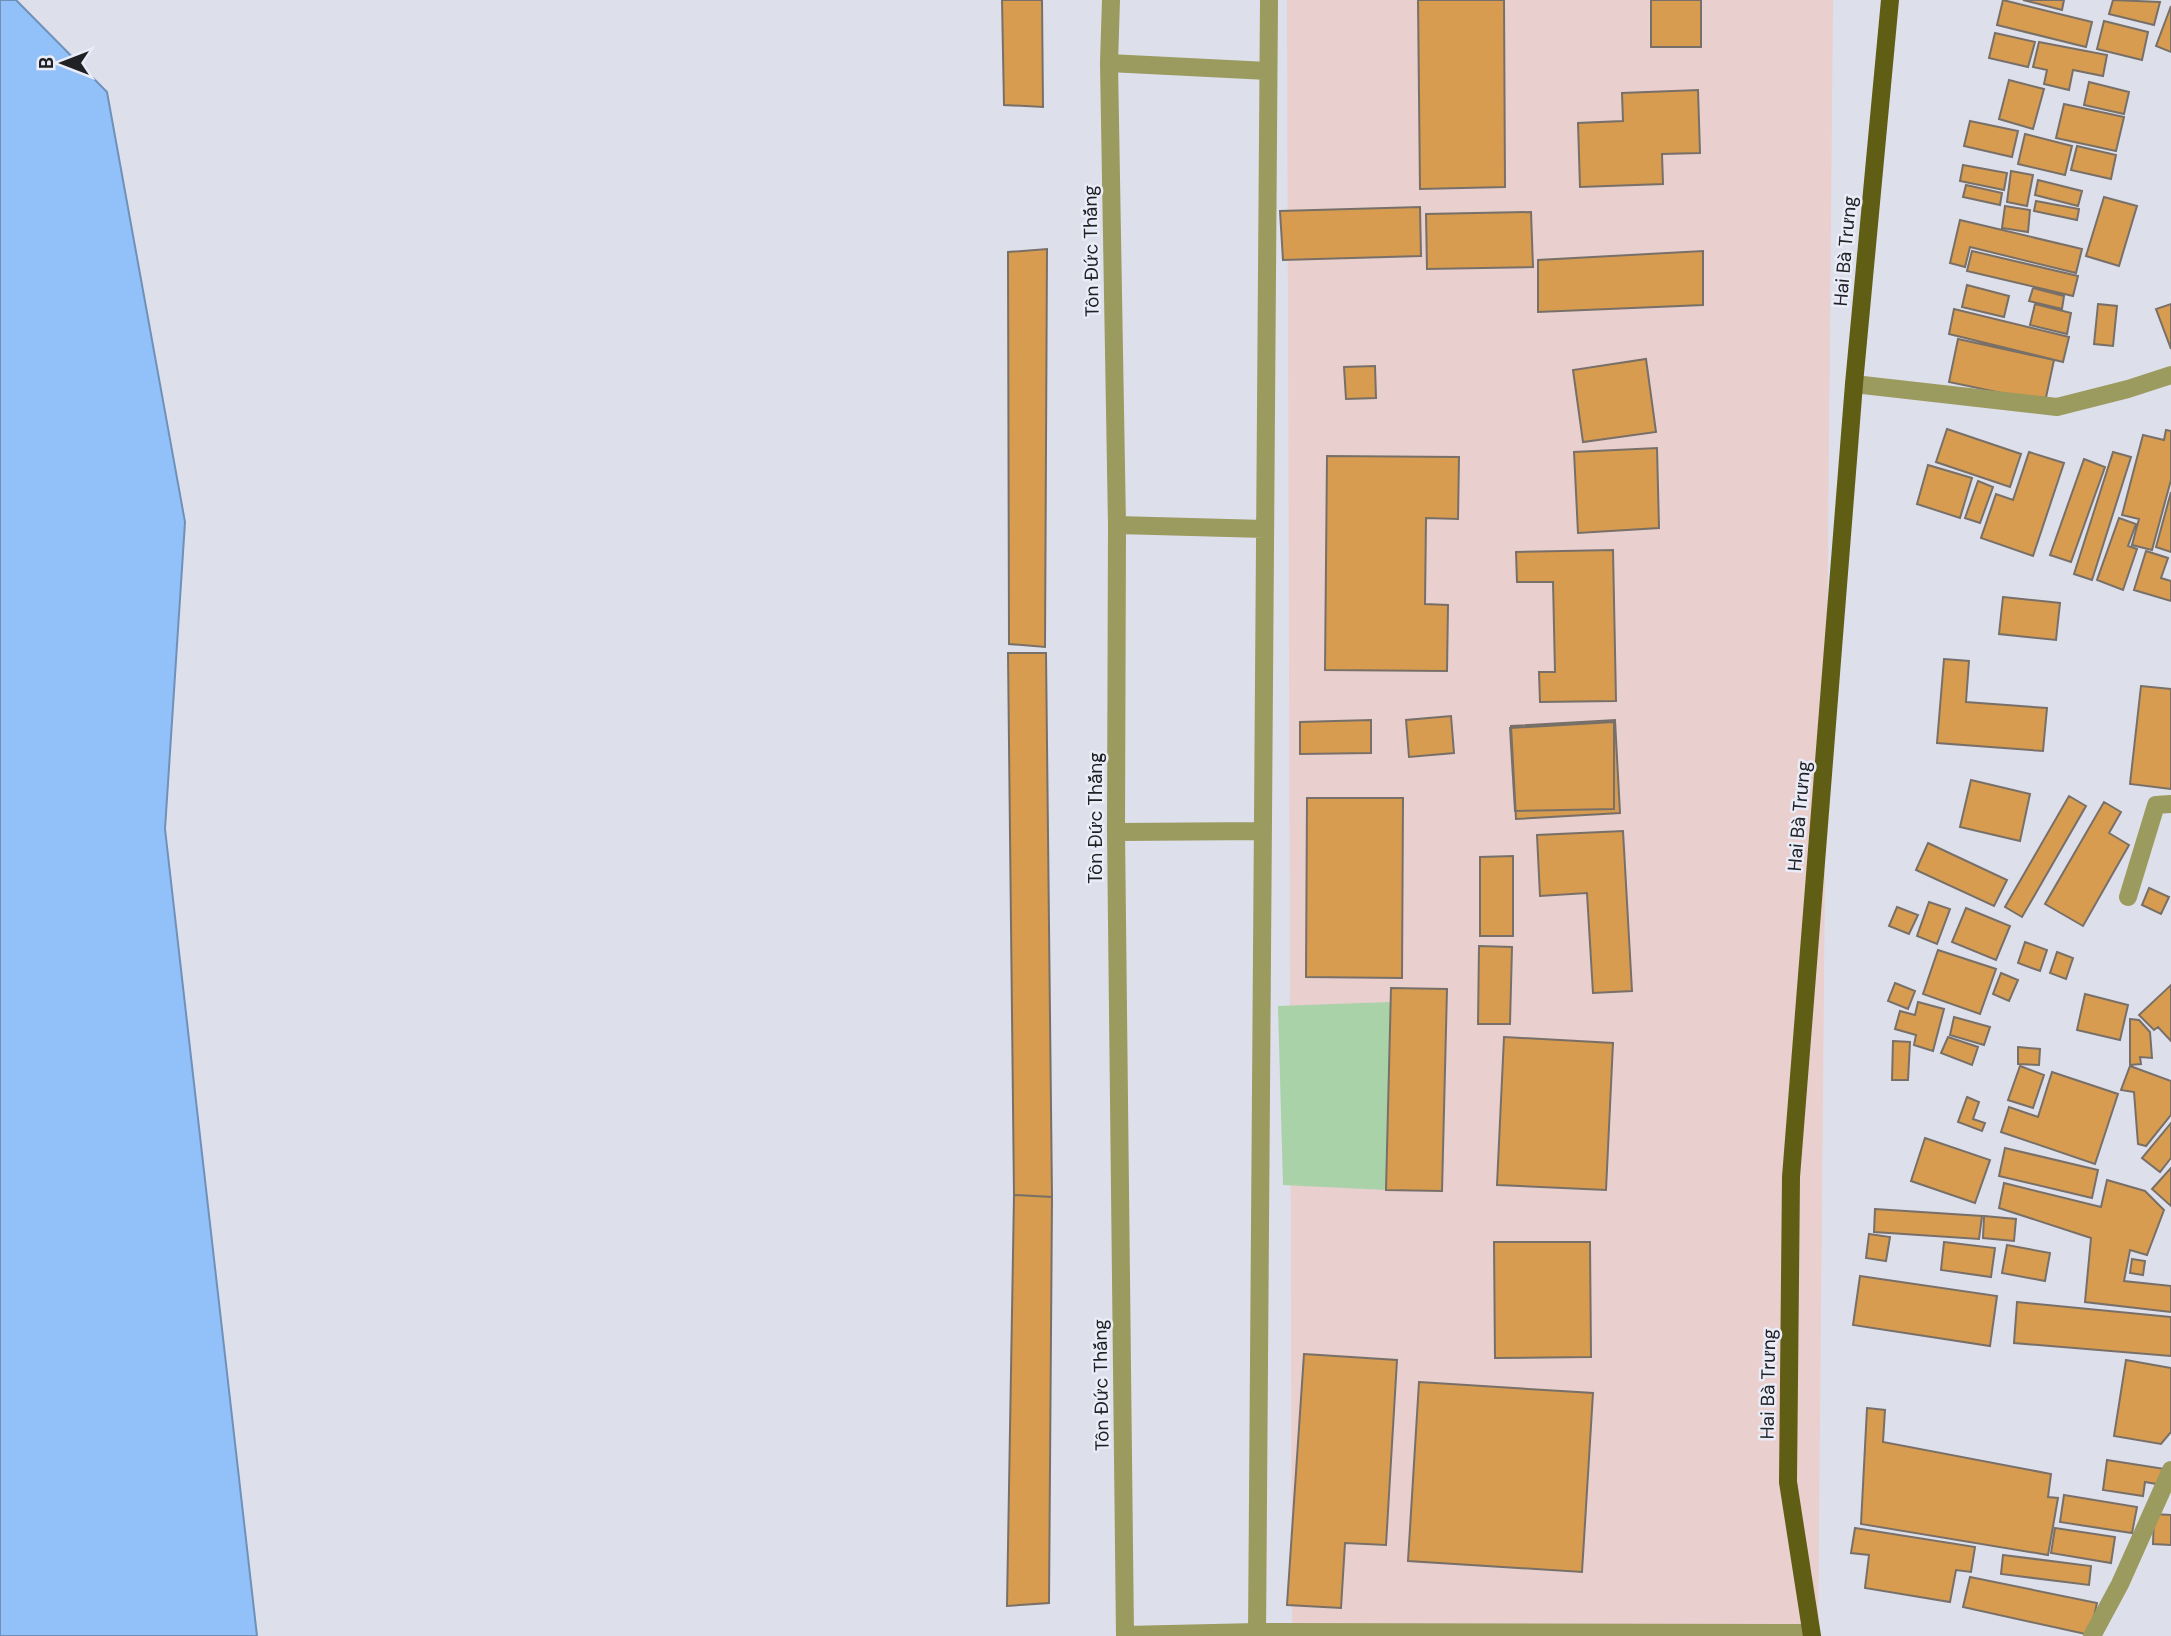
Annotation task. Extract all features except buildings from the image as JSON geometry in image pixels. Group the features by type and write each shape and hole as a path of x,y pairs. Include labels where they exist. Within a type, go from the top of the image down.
{"main road":[{"name":"Hai Bà Trưng","path":"1811,1635 1788,1482 1791,1177 1854,384 1890,0"}],"street":[{"name":"Tôn Đức Thắng","path":"1111,0 1109,62 1117,525 1116,832 1125,1636"},
{"path":"1257,1634 1269,0"},
{"path":"1109,62 1268,71"},
{"path":"1854,384 2057,407 2171,375"},
{"path":"1117,525 1265,530"},
{"path":"2128,897 2156,805 2171,804"},
{"path":"1116,832 1263,831"},
{"path":"2092,1636 2120,1584 2171,1470"},
{"path":"1125,1636 1811,1635"}],"shaded area":[{"path":"1287,0 1833,0 1818,1636 1292,1636"}],"green space":[{"path":"1391,1002 1386,1190 1283,1185 1278,1006"}],"water":[{"path":"0,0 16,0 107,92 185,522 165,829 257,1636 0,1636"}]}
